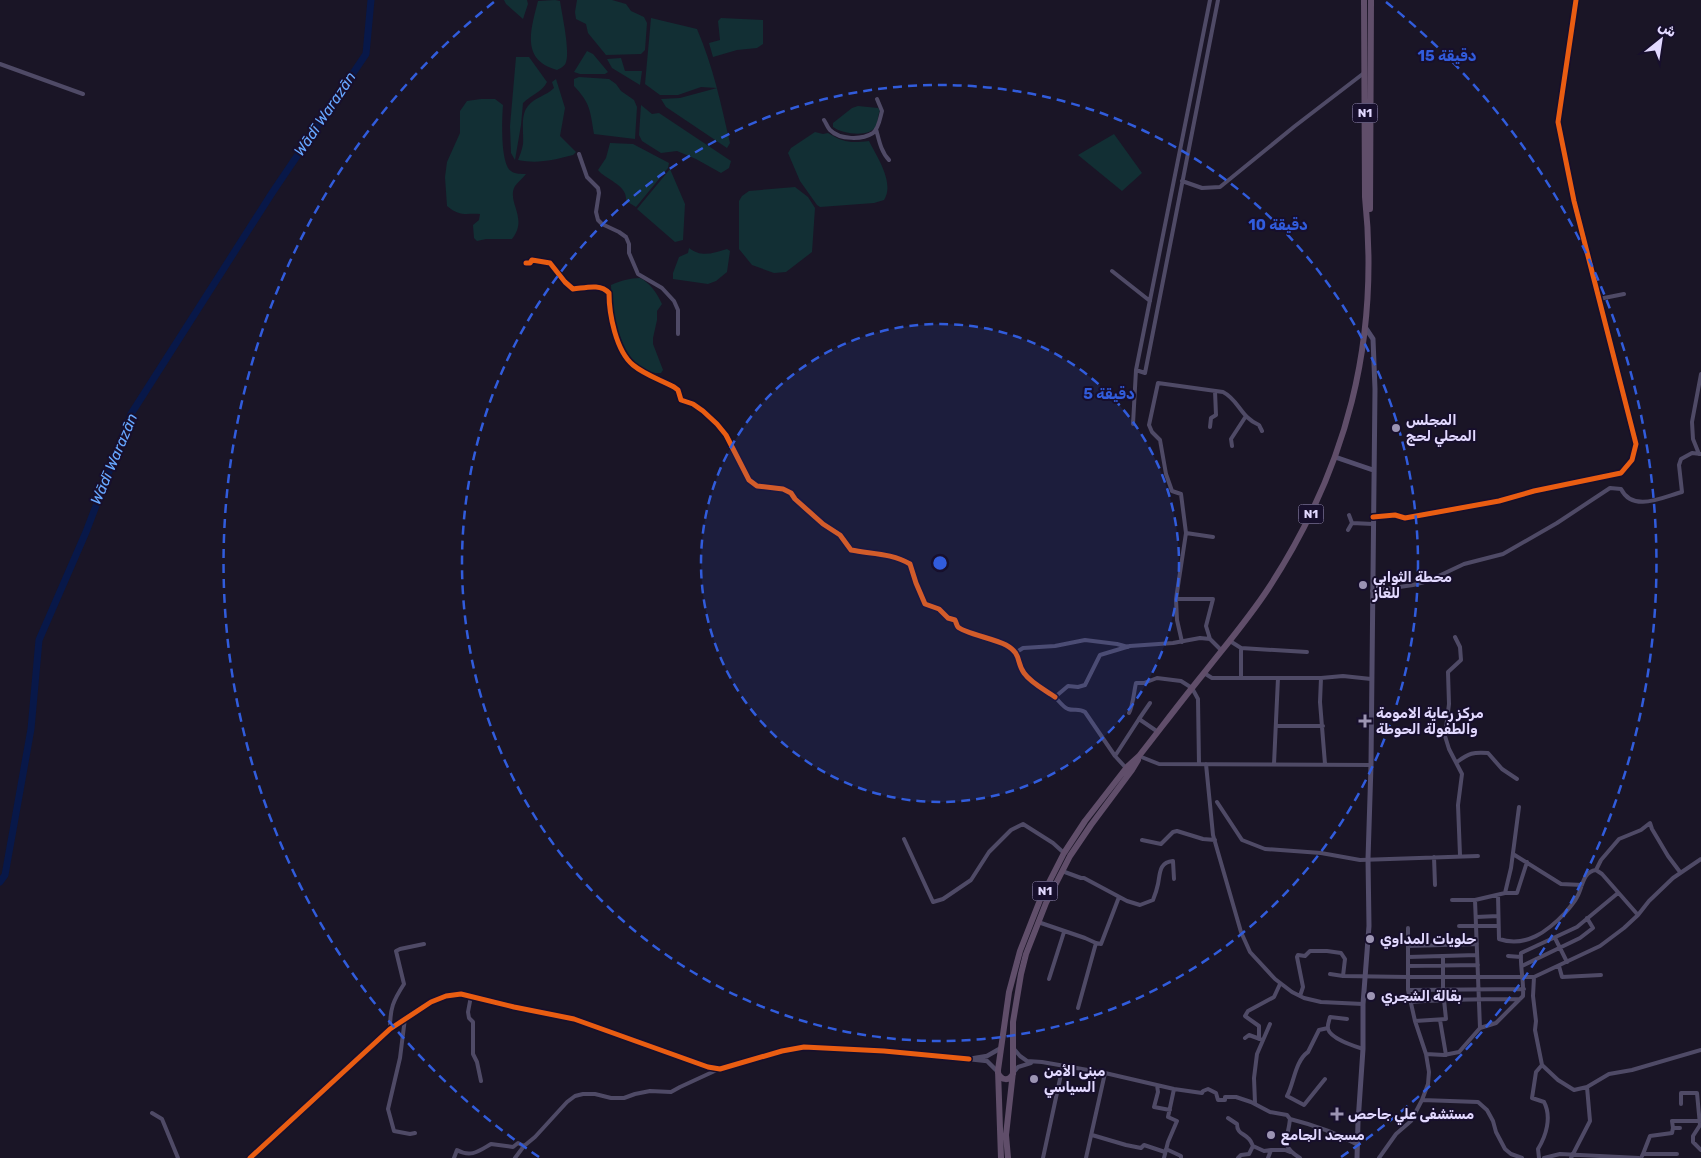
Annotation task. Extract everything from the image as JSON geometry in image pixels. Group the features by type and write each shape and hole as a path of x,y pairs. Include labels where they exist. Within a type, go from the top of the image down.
{"highway":[{"name":"N1","path":"1364,0 1365,197 1368,225"},
{"name":"N1","path":"1001,1158 998,1073 1009,992 1020,952 1038,906 1064,853 1085,821 1230,641 1268,589 1310,516 1329,476 1353,402 1365,327 1368,225 1371,197 1371,0"},
{"name":"N1","path":"1013,1074 1013,1022 1021,974 1038,922 1062,871 1091,825 1132,770 1139,756"},
{"path":"1001,1048 1004,1043 1008,1042 1013,1044 1014,1049"},
{"path":"998,1073 1004,1079 1010,1078 1013,1074"},
{"path":"1008,1158 1006,1135 1013,1074"}],"main road":[{"path":"1358,1158 1363,1004 1369,926 1368,859 1371,765 1375,389 1374,339 1365,327"},
{"path":"1335,457 1374,470"}],"street":[{"path":"1133,424 1136,370 1210,0"},
{"path":"1136,370 1145,372 1218,0"},
{"path":"1373,518 1395,515 1405,518 1499,501 1534,491 1622,473 1632,460 1636,444 1574,201 1558,122 1576,0"},
{"path":"0,64 83,94"},
{"path":"1182,181 1202,188 1220,187 1364,73"},
{"path":"824,120 829,129 836,135 846,138 868,135 876,129 882,111 877,99"},
{"path":"876,129 885,156 889,160"},
{"path":"578,154 587,177 598,188 596,212 598,220 626,237 630,244 629,253 638,274 662,288 674,301 679,322 678,334"},
{"path":"526,263 536,260 550,263 564,282 573,289 600,287 605,289 609,293 609,310 620,344 631,363 640,370 674,387 678,390 682,400 703,410 726,435 749,480 757,486 783,489 791,493 795,499 823,524 840,535 851,550 902,559 910,564 926,604 939,609 948,618 955,620 958,627 965,631 993,639 1008,646 1019,657 1023,672 1028,678 1055,697 1066,708 1071,710 1081,709 1085,712 1115,756 1126,768"},
{"path":"1112,271 1150,301"},
{"path":"1599,299 1624,294"},
{"path":"1372,591 1413,586 1464,564 1502,554 1557,523 1610,488 1621,489 1630,500 1639,502 1650,502 1682,492 1679,465 1681,459 1692,454 1700,454 1693,439 1692,422 1701,374"},
{"path":"1182,642 1176,620 1176,599 1186,533 1181,494 1172,491 1166,474 1160,440 1149,426 1158,383 1223,392 1231,396 1238,408 1246,416 1260,425 1262,431"},
{"path":"1210,427 1211,418 1216,415 1215,391"},
{"path":"1232,446 1231,439 1246,416"},
{"path":"1348,530 1352,522 1350,515"},
{"path":"1352,522 1373,524"},
{"path":"1186,533 1213,537"},
{"path":"1176,599 1213,599 1206,626 1210,640"},
{"path":"1455,637 1460,647 1461,660 1448,672 1449,704 1446,736 1449,749 1462,774 1458,805 1460,855"},
{"path":"1055,697 1068,686 1078,687 1085,685 1100,655 1128,647 1139,644 1182,642 1200,638 1210,640 1222,651"},
{"path":"1015,653 1023,648 1055,646 1085,640 1128,647"},
{"path":"1230,641 1241,648 1307,652"},
{"path":"1241,648 1241,678"},
{"path":"1204,673 1212,678 1321,678 1343,676 1371,679"},
{"path":"1129,713 1136,683 1144,683 1157,678 1181,681 1192,688 1198,700 1199,764"},
{"path":"1274,764 1278,678"},
{"path":"1321,678 1320,702 1325,764"},
{"path":"1115,756 1150,703"},
{"path":"1139,719 1158,732"},
{"path":"1276,726 1323,726"},
{"path":"1457,762 1467,754 1477,752 1488,753 1502,769 1517,779"},
{"path":"1139,756 1159,764 1371,765"},
{"path":"1206,764 1215,840 1241,932 1250,952 1280,984 1300,996 1321,1002 1363,1004"},
{"path":"1217,802 1242,840 1265,849 1283,852 1321,853 1360,860 1460,855 1478,856"},
{"path":"1505,893 1513,854 1519,807"},
{"path":"1498,895 1500,939 1506,941 1530,939 1550,928 1578,897 1585,877 1591,871 1596,870 1601,860 1619,839 1641,830 1650,822 1652,829 1668,856 1680,872"},
{"path":"904,839 933,902 943,899 971,880 989,852 1012,830 1024,824 1053,843 1064,853"},
{"path":"1142,840 1161,844 1173,832 1177,831 1197,838 1215,840"},
{"path":"1513,854 1561,884 1582,885"},
{"path":"1434,857 1435,885"},
{"path":"1330,974 1408,977 1534,977 1600,946 1624,928 1680,872 1701,858"},
{"path":"1062,871 1084,878 1127,901 1140,904 1153,900 1159,873 1167,862 1172,862 1174,879"},
{"path":"1452,900 1475,900 1505,893 1517,893 1527,862"},
{"path":"1596,870 1610,882 1638,915"},
{"path":"1508,956 1521,955 1577,927 1618,893"},
{"path":"1038,922 1085,938 1096,944 1101,944 1119,897"},
{"path":"1475,900 1480,1028"},
{"path":"1476,917 1498,916"},
{"path":"1522,966 1580,938 1594,928 1587,918"},
{"path":"1459,926 1498,926"},
{"path":"1379,1158 1396,1134 1411,1120 1428,1084 1429,1072 1426,1054 1408,990 1408,928"},
{"path":"1049,979 1064,932"},
{"path":"1555,938 1567,962"},
{"path":"1426,1054 1459,1052 1480,1028 1496,1023 1524,996 1520,941"},
{"path":"390,1028 390,1015 394,999 404,984 396,951 424,944"},
{"path":"1078,1008 1096,944"},
{"path":"1408,946 1477,944"},
{"path":"1300,996 1303,987 1298,955 1304,956 1310,952 1327,951 1340,953 1345,959 1343,976"},
{"path":"1408,957 1477,955"},
{"path":"1416,1020 1446,1020 1443,990 1443,956"},
{"path":"1408,966 1478,965"},
{"path":"1559,966 1562,977 1601,975"},
{"path":"1534,977 1535,1030 1542,1065 1558,1080 1574,1090 1587,1087 1609,1074 1632,1070 1701,1050"},
{"path":"1254,1103 1256,1060 1261,1039 1259,1026 1245,1016 1248,1011 1274,997 1280,984"},
{"path":"1408,990 1524,989"},
{"path":"250,1158 390,1028 431,1002 446,996 461,994 574,1019 708,1067 720,1069"},
{"path":"472,996 468,1012 469,1018 473,1022 473,1054 477,1062 481,1082"},
{"path":"1411,1002 1444,999 1520,998"},
{"path":"1347,1019 1330,1017 1328,1028 1330,1032 1338,1039 1363,1049"},
{"path":"405,1018 400,1058 388,1109 394,1131 415,1133"},
{"path":"1440,1020 1446,1054"},
{"path":"1261,1039 1269,1029 1270,1024"},
{"path":"1325,1079 1304,1105 1287,1096 1300,1062 1312,1045 1318,1030 1328,1028"},
{"path":"1246,1038 1249,1035 1261,1039"},
{"path":"515,1158 524,1146 535,1138 567,1102 575,1096 596,1094 611,1098 624,1098 650,1091 671,1092 720,1069 782,1051 804,1047 884,1051 969,1059 987,1062 998,1073"},
{"path":"969,1059 987,1056 1001,1048"},
{"path":"1014,1049 1027,1061 1105,1072 1202,1094 1203,1091 1208,1089 1216,1093 1218,1100 1224,1100 1225,1097 1236,1097 1254,1103 1270,1112 1286,1115 1290,1119 1346,1137 1358,1145"},
{"path":"1013,1074 1022,1065 1042,1062"},
{"path":"1043,1158 1063,1065"},
{"path":"1540,1158 1538,1149 1544,1140 1548,1114 1544,1102 1532,1098 1536,1072 1542,1065"},
{"path":"1086,1158 1105,1072"},
{"path":"1157,1085 1158,1092 1154,1107 1170,1110"},
{"path":"1571,1156 1590,1121 1587,1087"},
{"path":"1164,1158 1177,1121 1168,1117 1174,1089"},
{"path":"1682,1104 1681,1093 1697,1094 1700,1125 1693,1136 1693,1142 1701,1150"},
{"path":"1422,1100 1478,1102 1488,1110 1496,1132 1505,1148 1511,1154 1522,1158"},
{"path":"152,1113 162,1119 178,1158"},
{"path":"1228,1118 1234,1120 1240,1134 1249,1138 1253,1146 1264,1151 1285,1150 1300,1158"},
{"path":"1290,1119 1286,1140 1290,1152"},
{"path":"1639,1157 1650,1136 1672,1133 1672,1121 1700,1121"},
{"path":"1673,1128 1680,1128"},
{"path":"1092,1135 1141,1148 1144,1145 1181,1156 1181,1158"},
{"path":"454,1158 457,1150 469,1155 479,1153 491,1144 512,1147 518,1143 524,1146"},
{"path":"1238,1158 1241,1155 1249,1154 1253,1146"},
{"path":"1268,1158 1271,1150"},
{"path":"1544,1158 1559,1156 1639,1157 1676,1154"}],"green space":[{"path":"504,0 527,0 528,4 523,19 506,4"},
{"path":"577,0 612,0 626,4 631,11 644,17 647,23 645,50 641,54 606,55 588,33 586,24 576,19"},
{"path":"538,1 560,1 567,49 565,63 563,67 557,70 537,59 531,42 531,32"},
{"path":"651,18 697,29 717,88 701,87 678,95 660,95 645,84"},
{"path":"721,18 763,20 763,44 757,48 737,50 713,57 709,43 720,40 718,21"},
{"path":"587,51 593,54 608,72 605,74 580,74 574,72"},
{"path":"516,57 529,57 547,82 523,103 515,160 511,153 510,126"},
{"path":"621,58 625,71 642,71 640,85 612,68 607,59"},
{"path":"579,77 609,79 634,100 637,107 635,139 594,134 589,108 584,98 574,86 574,79"},
{"path":"556,79 565,108 560,136 576,152 573,155 546,161 518,160 523,144 524,114 528,106 554,88 552,82"},
{"path":"717,88 730,143 727,148 666,107 661,99 680,98"},
{"path":"495,99 503,105 503,150 507,167 512,172 526,174 515,186 513,192 518,224 517,231 512,239 477,241 474,238 473,225 479,220 480,214 459,213 447,206 445,177 447,162 460,133 460,111 467,101"},
{"path":"641,105 652,114 659,113 731,161 729,168 721,173 677,151 661,153 642,141 639,135"},
{"path":"858,106 878,108 880,110 877,124 873,130 856,134 833,127 833,123 852,108"},
{"path":"815,132 828,133 848,142 869,141 884,170 887,193 884,200 874,203 820,207 817,205 800,181 788,153 791,148"},
{"path":"1114,134 1142,173 1122,191 1078,155"},
{"path":"610,143 633,144 669,163 668,168 636,207 626,201 626,195 620,187 598,170 606,158"},
{"path":"670,169 685,204 683,240 675,242 637,209"},
{"path":"795,187 808,197 815,208 812,252 786,272 774,273 752,265 739,249 739,201 749,191"},
{"path":"689,248 703,254 727,249 730,251 727,272 716,281 708,284 673,279 673,273 679,257 688,253"},
{"path":"640,278 653,289 662,304 657,311 653,338 653,344 663,370 661,373 648,371 637,364 628,354 617,326 611,285 625,280"}],"waterway":[{"name":"Wādī Warazān","path":"0,882 5,875 31,729 39,640 86,532 131,414 272,193 366,54 371,0"}],"cycle path":[{"path":"1373,517 1395,515 1405,518 1499,501 1534,491 1621,473 1632,460 1636,444 1574,201 1558,122 1576,0"},
{"path":"526,263 530,263 532,260 550,263 573,289 597,287 609,293 610,311 615,332 627,359 643,372 674,387 678,390 681,400 693,404 717,424 726,435 749,480 757,486 783,489 791,493 795,499 823,524 840,535 851,550 889,556 910,564 925,604 939,609 948,618 955,620 961,629 1011,648 1017,655 1027,677 1055,697"},
{"path":"250,1158 390,1029 431,1002 446,996 461,994 574,1019 708,1067 720,1069 782,1051 804,1047 884,1051 969,1059"}],"place":[{"name":"المجلس المحلي لحج","path":"1396,428"},
{"name":"محطة الثوابي للغاز","path":"1363,585"},
{"name":"مركز رعاية الامومة والطفولة الحوطة","path":"1365,721"},
{"name":"حلويات المداوي","path":"1370,939"},
{"name":"بقالة الشجري","path":"1371,996"},
{"name":"مبنى الأمن السياسي","path":"1034,1079"},
{"name":"مستشفى علي جاحص","path":"1337,1114"},
{"name":"مسجد الجامع","path":"1271,1135"}]}
